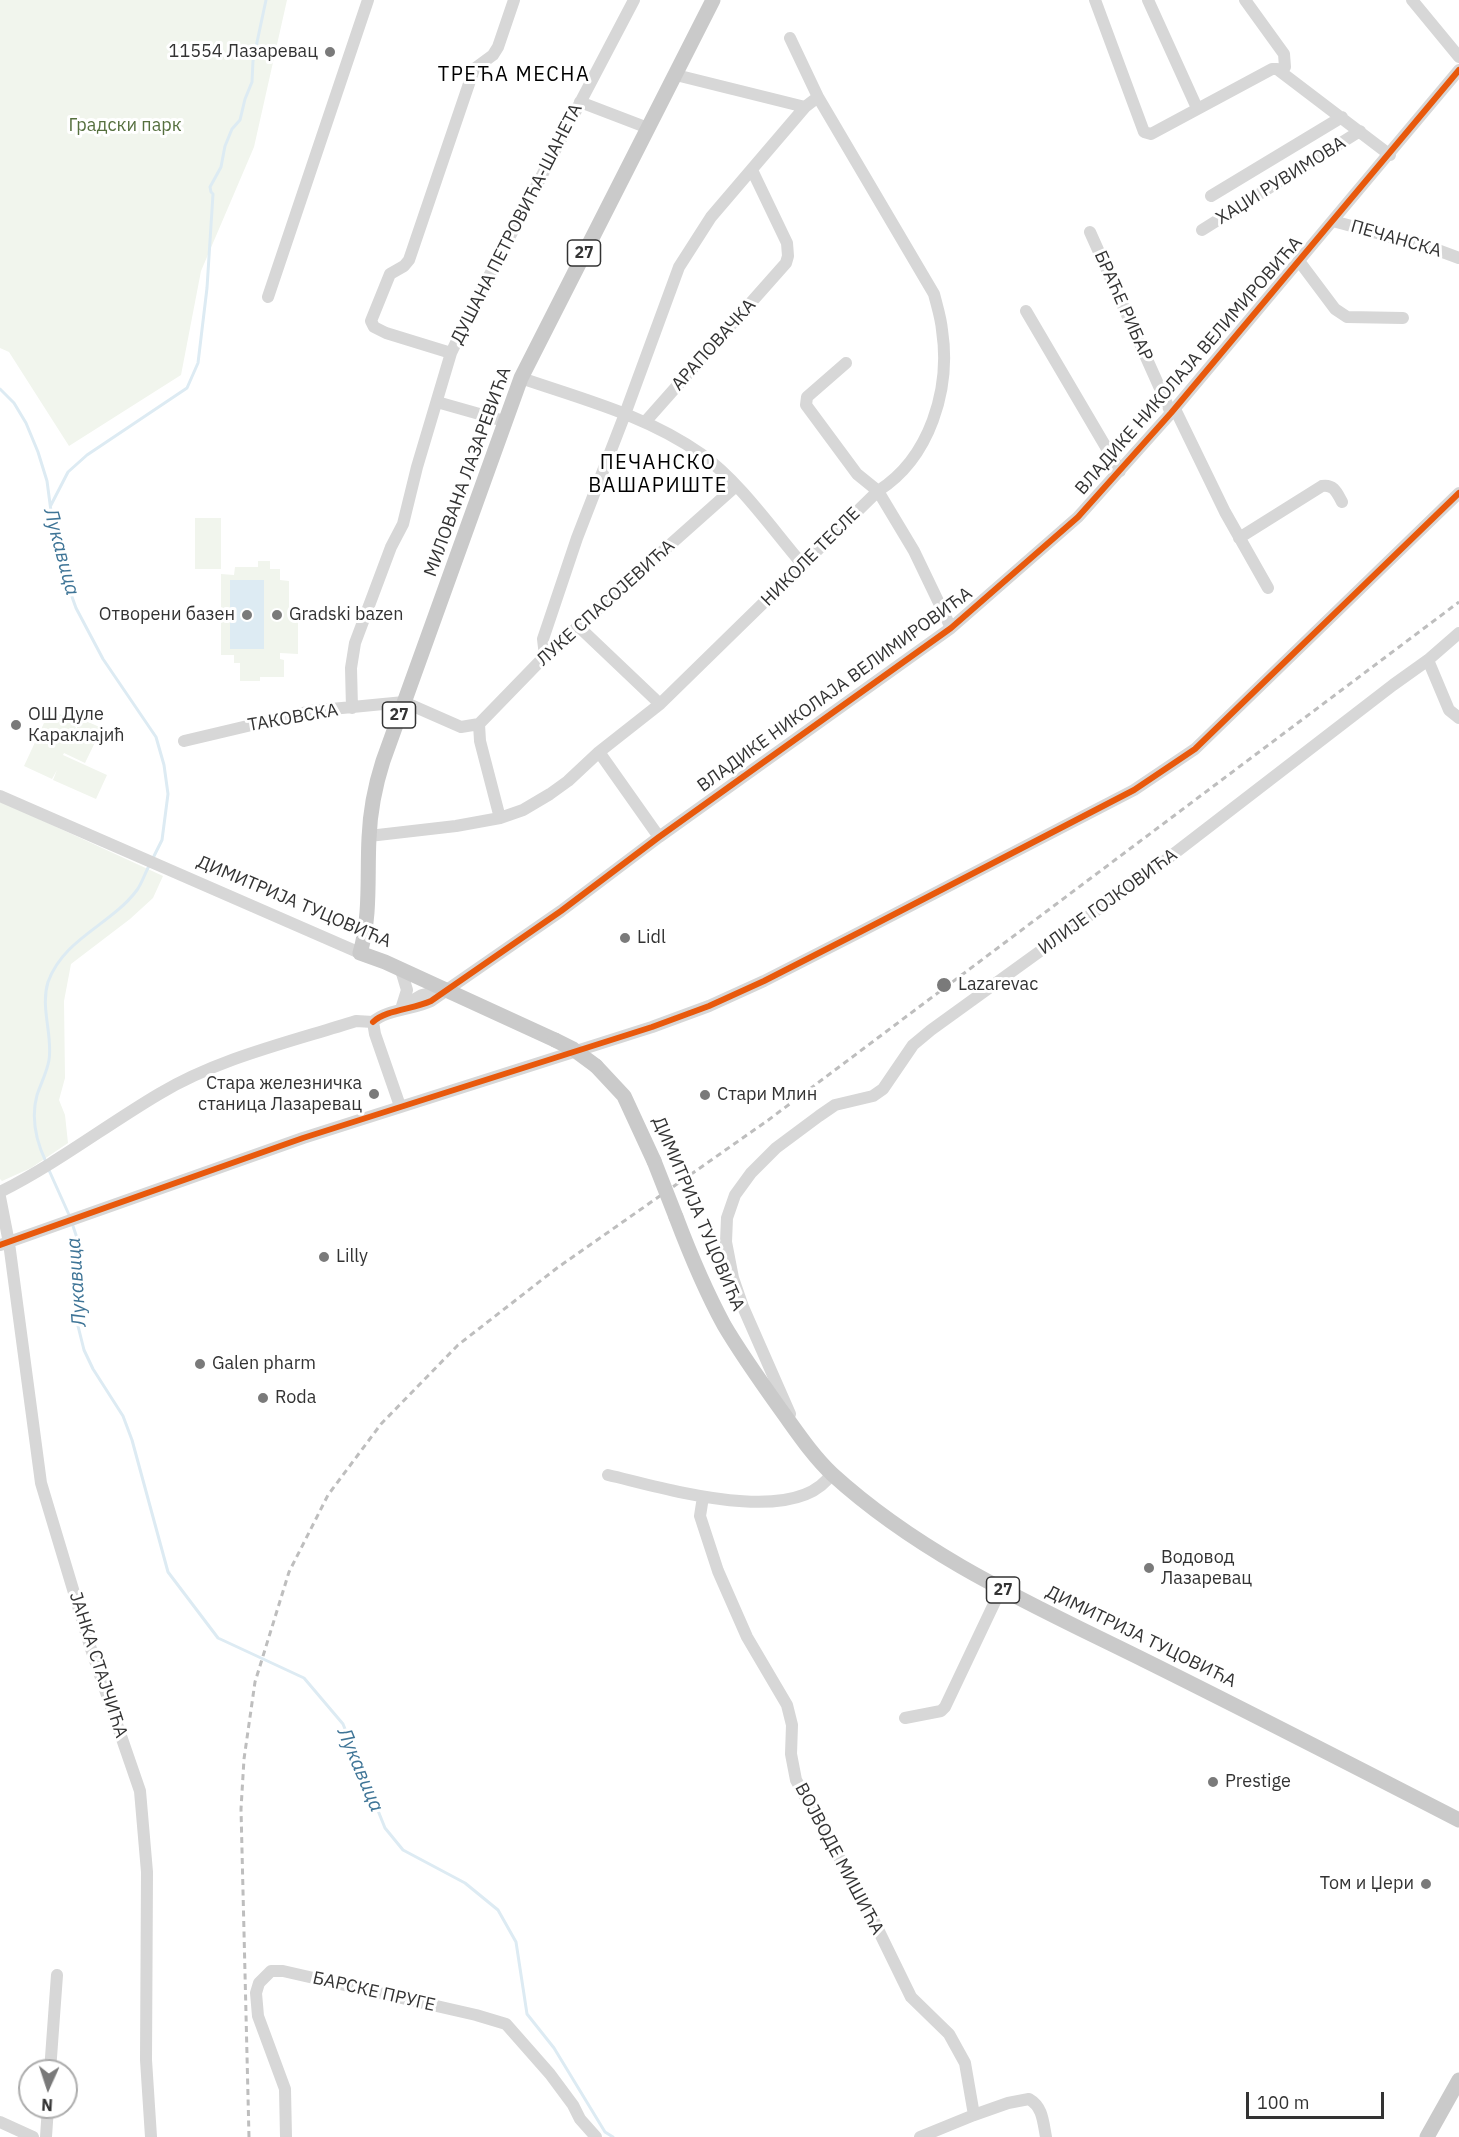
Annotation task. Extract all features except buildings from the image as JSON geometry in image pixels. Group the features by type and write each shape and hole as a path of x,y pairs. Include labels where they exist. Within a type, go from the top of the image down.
{"main road":[{"name":"МИЛОВАНА ЛАЗАРЕВИЋА","path":"360,953 366,926 369,836 377,780 504,421 521,378 713,0"},
{"name":"ДИМИТРИЈА ТУЦОВИЋА","path":"360,953 447,990 573,1049 596,1066 624,1096 654,1161 697,1270 724,1325 755,1374 806,1445 832,1473 888,1519 922,1544 1001,1589 1263,1719 1459,1820"},
{"path":"1427,2137 1459,2080"}],"street":[{"path":"268,297 368,0"},
{"name":"ДУШАНА ПЕТРОВИЋА-ШАНЕТА","path":"451,353 386,333 374,327 371,321 390,274 410,260 474,69 493,55 498,47 514,0"},
{"name":"ДУШАНА ПЕТРОВИЋА-ШАНЕТА","path":"352,708 351,668 355,643 391,547 403,524 417,467 451,353 466,319 634,0"},
{"path":"1095,0 1144,132 1151,134 1272,69 1282,72 1390,155"},
{"path":"1148,0 1197,108"},
{"path":"1245,0 1284,54 1285,67 1282,72"},
{"path":"1412,0 1459,57"},
{"name":"НИКОЛЕ ТЕСЛЕ","path":"369,836 456,826 500,818 523,810 568,781 599,752 660,704 878,491 893,482 916,454 933,422 944,366 942,330 934,294 818,97 790,38"},
{"name":"ВЛАДИКЕ НИКОЛАЈА ВЕЛИМИРОВИЋА","path":"447,990 561,911 658,837 951,628 1078,517 1173,411 1459,70"},
{"path":"676,75 806,107"},
{"path":"545,656 543,639 577,538 679,267 711,217 806,107 818,97"},
{"path":"580,102 648,128"},
{"path":"1211,196 1342,117"},
{"name":"ХАЏИ РУВИМОВА","path":"1202,230 1360,131"},
{"name":"АРАПОВАЧКА","path":"646,421 782,268 788,256 787,243 752,170"},
{"name":"ПЕЧАНСКА","path":"1333,221 1432,248 1459,258"},
{"name":"БРАЋЕ РИБАР","path":"1090,232 1173,411 1239,538 1268,588"},
{"path":"1299,261 1335,309 1347,317 1403,318"},
{"path":"1026,311 1120,471"},
{"path":"846,363 807,397 806,405 857,474 878,491 914,551 951,628"},
{"path":"521,378 646,421 702,454 736,486 803,565"},
{"path":"437,402 504,421"},
{"name":"ЛУКЕ СПАСОЈЕВИЋА","path":"479,724 545,656 736,486"},
{"path":"1239,538 1322,486 1331,486 1342,502"},
{"path":"4,1244 303,1138 641,1031 764,981 1134,790 1195,749 1459,493"},
{"path":"579,627 660,704"},
{"name":"ИЛИЈЕ ГОЈКОВИЋА","path":"795,1429 743,1307 733,1278 726,1242 727,1218 735,1195 751,1173 776,1148 827,1110 835,1105 873,1096 883,1089 913,1045 922,1037 1158,866 1428,660 1459,633"},
{"path":"543,639 549,646 557,646"},
{"path":"1428,660 1449,710 1459,718"},
{"path":"404,702 462,726 471,727 479,724 480,741 500,818"},
{"name":"ТАКОВСКА","path":"184,741 311,711 404,702"},
{"path":"599,752 658,837"},
{"name":"ДИМИТРИЈА ТУЦОВИЋА","path":"0,796 360,953"},
{"path":"400,1008 407,990 405,977 401,970"},
{"path":"0,1192 33,1175 161,1093 228,1061 356,1021 374,1022 380,1016 422,995 447,990"},
{"path":"374,1022 375,1034 400,1106"},
{"name":"ЈАНКА СТАЈЧИЋА","path":"0,1197 6,1267 41,1482 90,1646 140,1791 147,1872 147,2060 151,2137"},
{"path":"608,1474 703,1497 732,1502 765,1502 796,1497 826,1482 832,1473"},
{"name":"ВОЈВОДЕ МИШИЋА","path":"703,1497 700,1516 718,1571 747,1637 787,1705 792,1725 791,1754 796,1780 870,1912 911,1997 949,2034 965,2063 974,2115"},
{"path":"905,1718 941,1711 945,1707 1001,1589"},
{"name":"БАРСКЕ ПРУГЕ","path":"286,2137 285,2089 258,2016 257,2005 256,1993 259,1983 271,1971 284,1971 506,2024 550,2074 573,2105 580,2119 596,2137"},
{"path":"51,2059 57,1975"},
{"path":"920,2137 974,2115 1029,2098 1037,2104 1041,2111 1046,2137"},
{"path":"46,2137 47,2119"},
{"path":"0,2122 33,2137"}],"green space":[{"name":"Градски парк","path":"0,0 287,0 254,147 201,271 181,375 69,446 9,352 0,348"},
{"path":"195,518 221,518 221,569 195,569"},
{"name":"Gradski bazen","path":"258,561 270,561 270,569 280,569 280,580 289,581 289,620 298,621 298,654 280,653 280,659 284,660 284,677 260,677 260,681 240,681 240,663 234,663 234,655 221,655 221,574 234,575 235,567 258,567"},
{"path":"50,710 78,722 67,749 81,719 102,728 85,763 64,753 63,755 107,775 96,799 53,780 57,770 52,779 24,766"},
{"path":"0,801 163,876 153,898 130,919 71,964 64,1001 65,1078 59,1100 65,1115 68,1143 31,1168 2,1181 0,1179"}],"shaded area":[{"name":"Отворени базен","path":"230,580 264,580 264,649 230,649"}],"waterway":[{"path":"51,505 68,472 87,455 187,388 198,363 207,288 213,194 210,187 221,167 225,146 232,129 240,120 252,82 253,61 266,0"},
{"name":"Лукавица","path":"0,389 14,403 26,423 38,452 47,481 54,534 62,569 76,608 103,659 156,737 164,765 168,794 162,840 152,860"},
{"name":"Лукавица","path":"46,1162 37,1137 34,1112 50,1051 45,1002 48,982 55,967 65,954 114,913 137,890 149,866"},
{"name":"Лукавица","path":"48,1168 70,1217"},
{"name":"Лукавица","path":"72,1223 78,1241 77,1322 84,1350 93,1369 123,1416 132,1440 168,1572 218,1638 304,1678 343,1724 385,1828 403,1850 465,1883 498,1910 516,1942 527,2014 554,2048 605,2132 613,2137"}],"railway":[{"path":"249,2137 241,1809 244,1759 255,1682 289,1572 328,1495 381,1424 458,1345 557,1268 767,1121 1459,602"}],"cycle path":[{"path":"373,1022 392,1012 431,1001 561,911 659,837 951,628 1078,517 1171,413 1459,70"},
{"path":"0,1245 303,1138 652,1027 709,1006 764,981 860,932 1134,790 1195,749 1459,493"}],"place":[{"name":"11554 Лазаревац","path":"330,52"},
{"name":"Отворени базен","path":"247,615"},
{"name":"Gradski bazen","path":"277,615"},
{"name":"ОШ Дуле Караклајић","path":"16,725"},
{"name":"Lidl","path":"625,938"},
{"name":"Lazarevac","path":"944,985"},
{"name":"Стара железничка станица Лазаревац","path":"374,1094"},
{"name":"Стари Млин","path":"705,1095"},
{"name":"Lilly","path":"324,1257"},
{"name":"Galen pharm","path":"200,1364"},
{"name":"Roda","path":"263,1398"},
{"name":"Водовод Лазаревац","path":"1149,1568"},
{"name":"Prestige","path":"1213,1782"},
{"name":"Том и Џери","path":"1426,1884"}],"district":[{"name":"ТРЕЋА МЕСНА","path":"514,75"},
{"name":"ПЕЧАНСКО ВАШАРИШТЕ","path":"658,474"}]}
